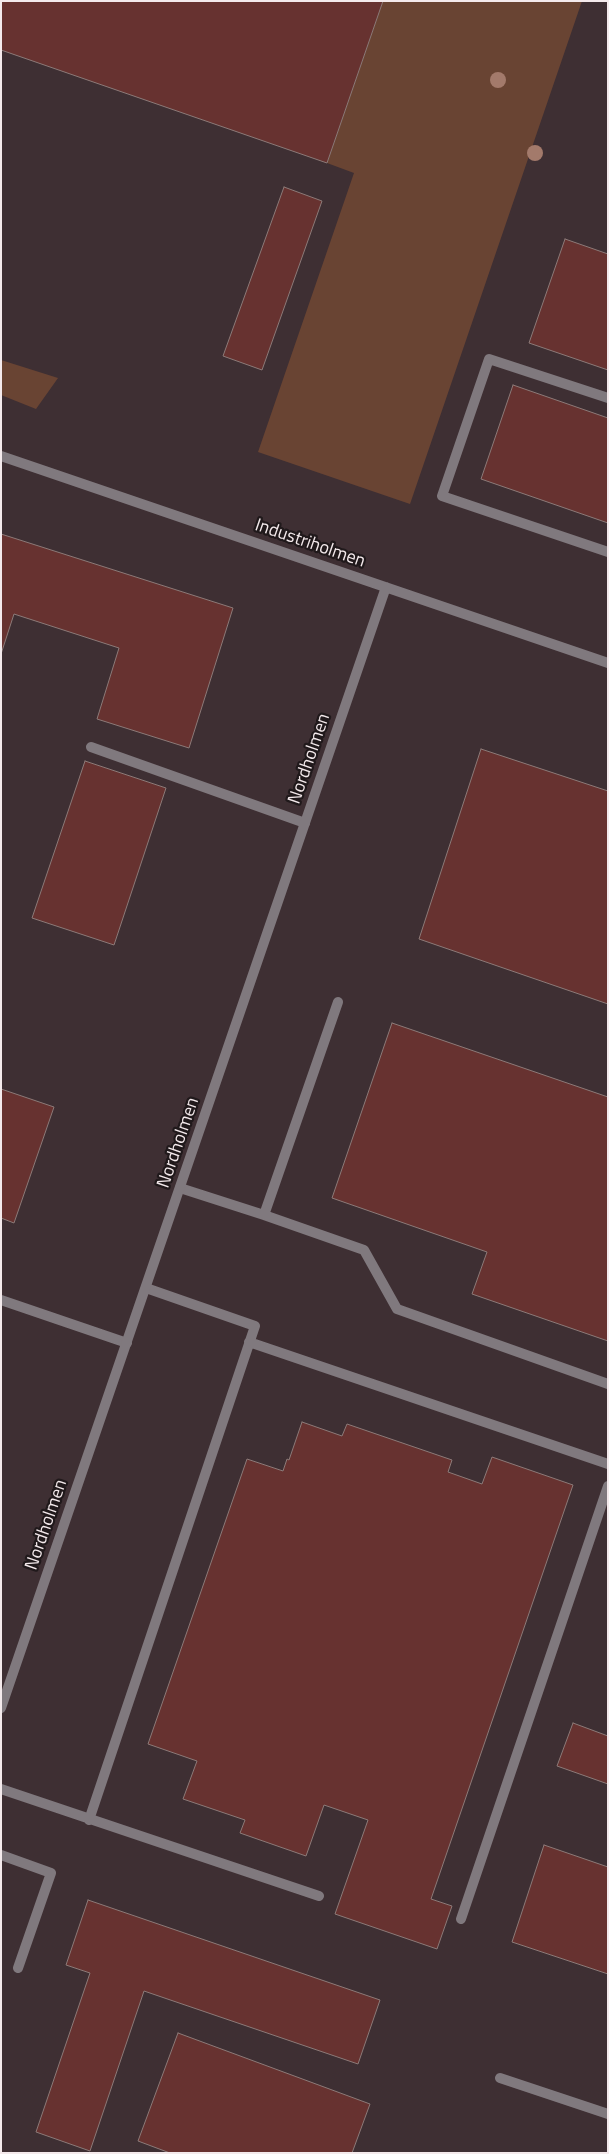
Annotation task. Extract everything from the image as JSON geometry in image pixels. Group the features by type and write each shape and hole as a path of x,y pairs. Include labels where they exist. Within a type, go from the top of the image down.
{"street":[{"path":"608,398 490,359 442,496 608,552"},
{"name":"Industriholmen","path":"1,456 608,663"},
{"name":"Nordholmen","path":"1,1707 386,587"},
{"path":"91,747 305,823"},
{"path":"264,1215 338,1002"},
{"path":"180,1188 364,1250 397,1309 608,1384"},
{"path":"89,1820 255,1326 146,1288"},
{"path":"1,1300 127,1343"},
{"path":"249,1342 608,1464"},
{"path":"461,1920 608,1486"},
{"path":"1,1789 319,1896"},
{"path":"1,1855 51,1874 18,1968"},
{"path":"500,2078 608,2114"}],"shaded area":[{"path":"383,1 582,1 410,504 258,452 354,173 327,163"},
{"path":"1,360 58,378 36,409 1,395"}],"building":[{"path":"1,1 383,1 327,163 1,50"},
{"path":"284,187 322,201 262,370 223,356"},
{"path":"565,239 608,254 608,370 529,343"},
{"path":"513,385 608,418 608,523 481,479"},
{"path":"1,534 233,608 189,748 97,719 119,648 14,614 1,654"},
{"path":"481,749 608,791 608,1004 419,939"},
{"path":"85,761 166,788 114,945 32,918"},
{"path":"392,1023 608,1097 608,1341 472,1294 487,1252 332,1198"},
{"path":"1,1089 54,1107 14,1223 1,1218"},
{"path":"302,1422 342,1436 347,1424 452,1460 448,1472 482,1484 492,1457 573,1485 431,1899 452,1906 437,1949 335,1914 368,1820 324,1805 306,1856 240,1833 245,1820 183,1799 197,1761 148,1744 247,1459 283,1471 287,1459 289,1460"},
{"path":"573,1723 608,1736 608,1784 557,1766"},
{"path":"544,1845 608,1867 608,1974 512,1942"},
{"path":"88,1900 380,2000 358,2064 144,1991 90,2151 36,2132 90,1973 66,1965"},
{"path":"178,2033 370,2104 352,2153 170,2153 138,2141"}]}
